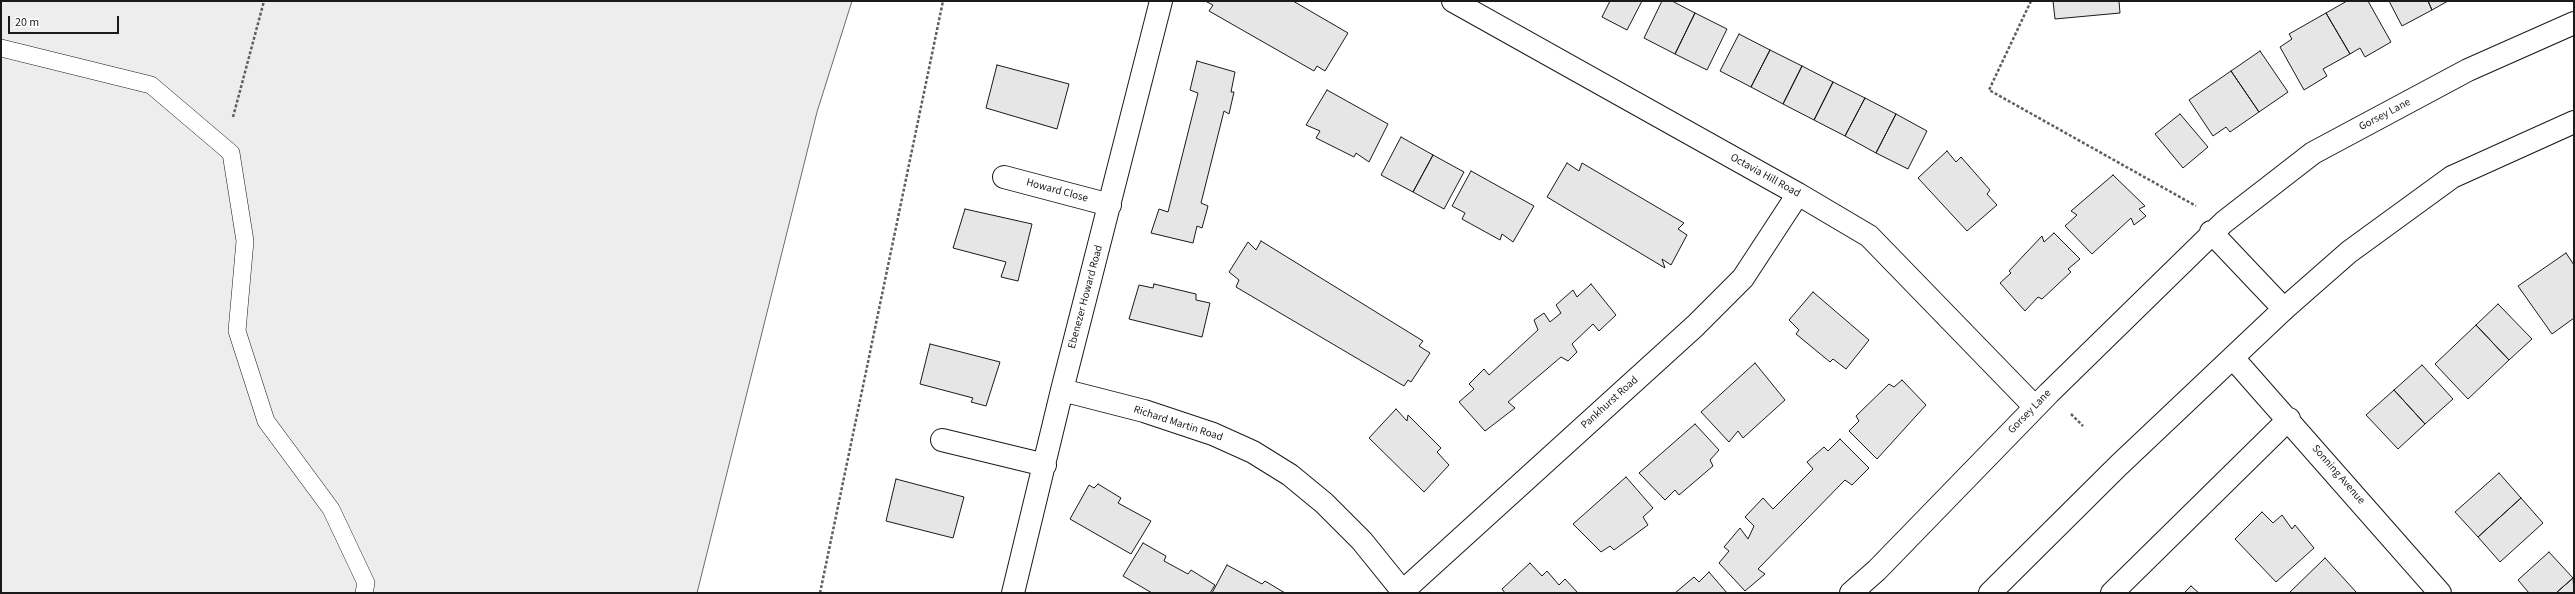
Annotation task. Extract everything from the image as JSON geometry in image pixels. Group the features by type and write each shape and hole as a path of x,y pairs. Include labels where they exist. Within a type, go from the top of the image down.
{"street":[{"name":"Ebenezer Howard Road","path":"1013,593 1046,465 1062,390 1161,1"},
{"name":"Octavia Hill Road","path":"1453,1 1798,194 1869,236 2034,408"},
{"name":"Gorsey Lane","path":"1851,593 1877,570 2034,408 2218,227 2313,154 2468,70 2574,23"},
{"path":"1990,593 2100,483 2284,309 2349,252 2452,177 2574,122"},
{"name":"Howard Close","path":"1004,177 1110,205"},
{"name":"Pankhurst Road","path":"1403,592 1695,326 1743,278 1798,194"},
{"path":"2218,227 2284,309"},
{"name":"Sonning Avenue","path":"2233,358 2289,419 2440,593"},
{"name":"Richard Martin Road","path":"1062,390 1144,411 1192,427 1253,452 1290,475 1324,503 1362,541 1403,592"},
{"path":"2112,593 2289,419"},
{"path":"942,440 1046,465"}],"lane":[{"path":"1,48 151,85 231,154 245,241 237,331 266,421 331,508 366,583 364,593"}],"path":[{"path":"231,154 234,112 264,1"},
{"path":"820,593 943,1"},
{"path":"2031,1 1989,90 2218,227"}],"shaded area":[{"path":"1,1 852,1 817,112 697,593 1,593"}],"building":[{"path":"1205,1 1293,1 1348,33 1325,71 1317,66 1314,71 1209,11 1213,5"},
{"path":"1610,1 1642,1 1627,30 1602,17"},
{"path":"1662,1 1672,1 1695,13 1675,54 1644,38"},
{"path":"2053,1 2119,1 2120,13 2055,19"},
{"path":"2347,1 2368,1 2391,42 2365,57 2360,48 2350,54 2326,13"},
{"path":"2389,1 2428,1 2432,10 2402,26"},
{"path":"2428,1 2448,1 2432,10"},
{"path":"1695,13 1727,29 1707,70 1675,54"},
{"path":"2326,13 2350,54 2323,69 2327,76 2304,90 2280,47 2292,39 2289,34"},
{"path":"1739,34 1770,50 1751,87 1720,71"},
{"path":"1770,50 1802,66 1783,104 1751,87"},
{"path":"2260,51 2288,92 2259,112 2231,71"},
{"path":"1197,61 1235,72 1231,92 1234,92 1229,114 1224,111 1201,203 1208,206 1202,228 1197,226 1193,243 1151,233 1159,209 1168,212 1198,93 1190,90"},
{"path":"997,65 1069,84 1057,129 986,108"},
{"path":"1802,66 1833,82 1814,120 1783,104"},
{"path":"2231,71 2259,112 2230,132 2226,127 2213,136 2189,100"},
{"path":"1833,82 1865,98 1845,136 1814,120"},
{"path":"1327,90 1388,124 1369,162 1356,153 1354,157 1316,138 1320,131 1306,125"},
{"path":"1865,98 1896,114 1876,153 1845,136"},
{"path":"1896,114 1927,131 1908,169 1876,153"},
{"path":"2180,114 2208,147 2183,168 2155,134"},
{"path":"1401,137 1433,155 1413,192 1381,175"},
{"path":"1947,151 1956,162 1961,157 1990,190 1987,194 1997,205 1967,231 1918,178"},
{"path":"1433,155 1464,172 1444,209 1413,192"},
{"path":"1567,163 1579,171 1582,163 1684,223 1678,229 1687,235 1671,265 1662,259 1665,268 1547,197"},
{"path":"1471,171 1534,206 1513,242 1502,234 1500,240 1462,219 1465,213 1452,206"},
{"path":"2113,175 2145,206 2139,209 2146,216 2134,225 2131,218 2092,254 2065,226 2077,215 2071,211"},
{"path":"965,209 1032,224 1018,281 1001,277 1006,262 953,248"},
{"path":"2054,233 2080,259 2068,269 2071,272 2042,299 2038,297 2025,311 2000,283 2011,273 2009,271 2042,236 2044,242"},
{"path":"1261,241 1423,341 1419,346 1430,353 1411,382 1408,380 1404,386 1236,287 1239,280 1229,272 1248,242 1256,250"},
{"path":"2566,253 2574,265 2574,318 2552,334 2518,286"},
{"path":"1154,284 1196,294 1196,300 1210,303 1202,337 1129,319 1139,285 1153,288"},
{"path":"1591,284 1616,315 1599,331 1593,324 1572,344 1577,352 1568,361 1561,357 1508,402 1515,408 1485,431 1459,402 1474,389 1469,384 1484,369 1489,375 1538,330 1534,320 1544,313 1550,322 1561,313 1556,305 1573,290 1577,297"},
{"path":"1813,292 1869,340 1846,369 1833,359 1830,362 1796,334 1799,330 1789,320"},
{"path":"2498,304 2532,339 2509,360 2476,325"},
{"path":"2476,325 2509,360 2468,399 2435,364"},
{"path":"930,344 1000,362 986,406 971,402 973,398 920,384"},
{"path":"1755,363 1785,400 1743,438 1738,431 1729,442 1701,412"},
{"path":"2422,365 2453,399 2425,424 2394,390"},
{"path":"1902,380 1926,405 1877,459 1849,431 1859,421 1856,416 1889,384 1894,387"},
{"path":"2394,390 2425,424 2398,449 2366,415"},
{"path":"1396,409 1407,421 1408,415 1441,448 1437,452 1449,465 1424,492 1369,438"},
{"path":"1695,424 1719,450 1710,460 1713,466 1679,495 1675,490 1665,500 1639,473"},
{"path":"1840,439 1869,468 1852,485 1845,480 1758,569 1765,574 1745,591 1719,563 1729,551 1724,547 1740,528 1748,539 1754,526 1745,517 1763,498 1773,509 1813,469 1807,462 1824,447 1828,451"},
{"path":"2499,473 2521,498 2478,537 2455,512"},
{"path":"1626,477 1653,508 1643,517 1648,525 1614,550 1610,546 1601,552 1573,524"},
{"path":"896,479 964,497 953,538 886,521"},
{"path":"1098,484 1121,498 1118,503 1151,521 1131,554 1070,519 1089,485 1094,488"},
{"path":"2521,498 2543,523 2500,562 2478,537"},
{"path":"2262,512 2273,523 2282,515 2292,529 2295,525 2314,548 2276,582 2235,539"},
{"path":"1143,543 1166,556 1164,561 1188,574 1191,570 1215,585 1210,593 1152,593 1123,576"},
{"path":"2549,552 2573,578 2556,593 2529,593 2518,580"},
{"path":"2325,558 2357,593 2289,593"},
{"path":"1530,563 1542,576 1547,571 1559,585 1565,579 1578,593 1505,593 1502,589"},
{"path":"1227,565 1262,584 1265,581 1285,593 1212,593"},
{"path":"1709,572 1727,593 1675,593 1694,577 1699,582"},
{"path":"2573,578 2574,593 2556,593"},
{"path":"2191,586 2199,593 2184,593"}]}
